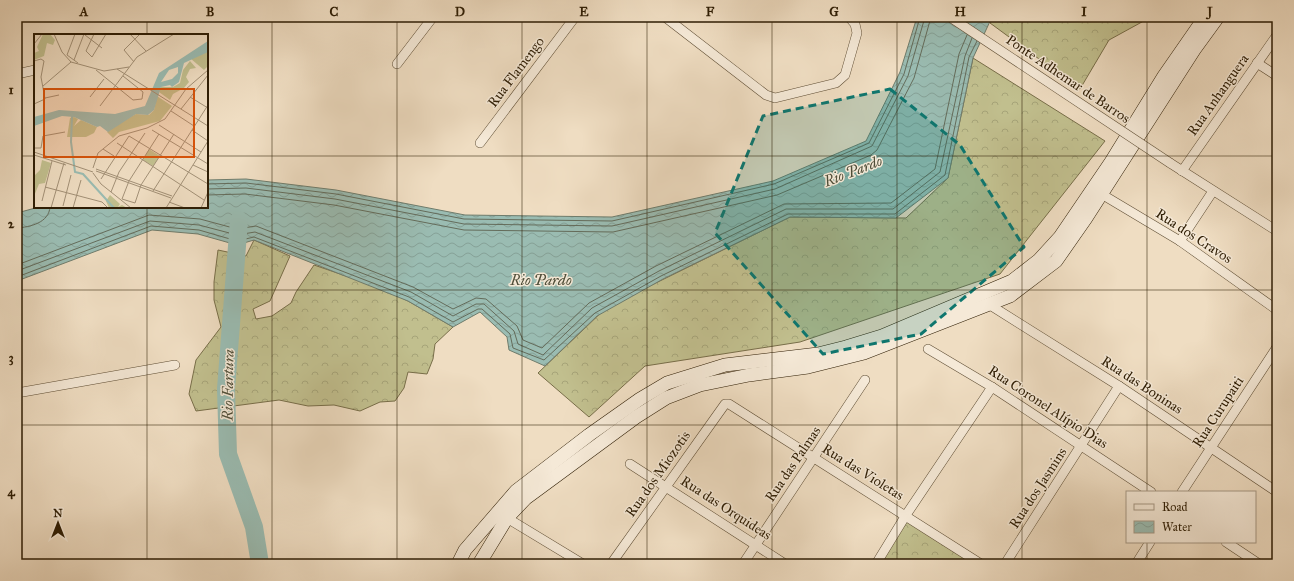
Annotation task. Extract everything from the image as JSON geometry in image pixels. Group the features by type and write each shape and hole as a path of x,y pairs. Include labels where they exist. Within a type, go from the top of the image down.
{"main road":[{"path":"458,564 465,550 502,515 636,417 666,398 700,385 749,375 808,367 864,353 1010,296 1056,261 1098,192 1164,76 1205,17"},
{"path":"479,564 502,515 516,492 582,440 640,399 667,383 725,366 818,354 846,347 882,336 1012,281 1047,252 1098,192 1218,17"}],"street":[{"path":"397,64 433,17"},
{"name":"Rua Flamengo","path":"480,143 575,17"},
{"path":"665,17 764,92 772,97 781,98 840,80 845,75 857,33 857,26 850,18"},
{"name":"Ponte Adhemar de Barros","path":"950,17 1182,171 1277,231"},
{"name":"Rua Anhanguera","path":"1182,171 1277,35"},
{"path":"1257,63 1277,76"},
{"path":"17,74 34,70"},
{"path":"1180,241 1213,190"},
{"name":"Rua dos Cravos","path":"1098,192 1180,241 1277,310"},
{"name":"Rua das Boninas","path":"990,305 1119,386 1277,492"},
{"name":"Rua Coronel Alípio Dias","path":"928,349 992,387 1150,491"},
{"name":"Rua Curupaiti","path":"1183,491 1210,448 1276,352"},
{"path":"17,393 176,365"},
{"name":"Rua das Palmas","path":"744,564 865,380"},
{"name":"Rua dos Jasmins","path":"1005,564 1119,386"},
{"path":"876,564 906,515 992,387"},
{"name":"Rua das Violetas","path":"729,404 982,564"},
{"name":"Rua dos Miozotis","path":"612,564 722,405 729,404"},
{"name":"Rua das Orquideas","path":"630,464 785,564"},
{"path":"502,515 583,564"},
{"path":"1136,564 1149,543"},
{"path":"1228,543 1259,564"}],"highlighted area":[{"path":"890,89 960,145 1024,247 921,334 823,354 715,233 763,116"}],"green space":[{"path":"993,17 1151,17 1109,40 1080,89 990,23"},
{"path":"973,58 1105,141 1000,274 800,342 645,366 589,417 538,373 607,307 790,217 906,218 948,178"},
{"path":"254,240 290,256 270,301 253,309 256,319 272,316 291,303 296,292 314,265 381,288 408,301 453,327 435,344 433,359 427,374 408,372 404,388 395,401 380,402 360,411 334,405 308,406 279,400 196,411 189,394 196,360 221,327 214,300 214,282 218,250 246,256"},
{"path":"906,515 981,564 876,564"}],"water":[{"name":"Rio Pardo","path":"917,17 992,17 973,58 948,178 896,218 790,217 663,279 597,316 545,366 509,350 507,337 480,312 453,327 408,301 254,240 237,245 198,234 152,230 17,281 17,213 35,208 208,208 208,180 246,179 336,190 465,215 612,217 773,181 866,141 900,72"}],"waterway":[{"name":"Rio Fartura","path":"239,220 226,389 228,454 254,527 260,564"}]}
